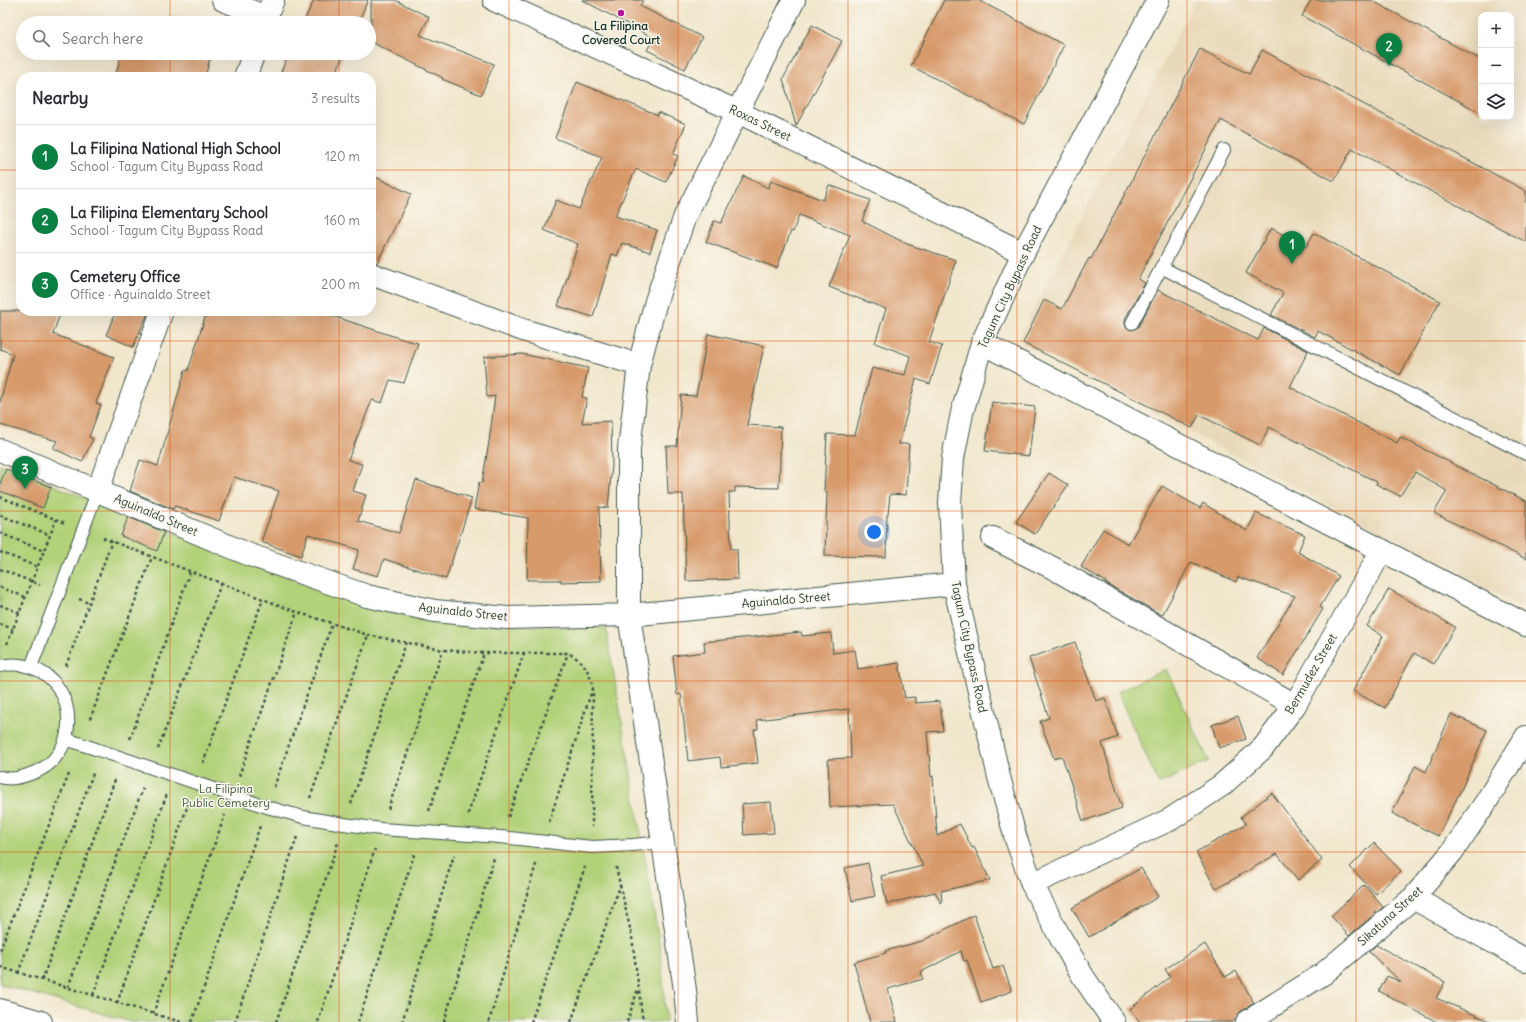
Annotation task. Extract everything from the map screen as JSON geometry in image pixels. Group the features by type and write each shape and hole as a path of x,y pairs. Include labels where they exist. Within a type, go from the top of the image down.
{"street":[{"path":"223,0 268,13"},
{"name":"Roxas Street","path":"494,0 738,112 1023,253"},
{"path":"688,1022 685,990 629,615 629,449 639,365 656,301 685,216 794,0"},
{"name":"Tagum City Bypass Road","path":"1114,1022 1059,935 1032,884 1016,839 999,777 954,584 950,503 953,458 962,413 982,343 1023,253 1158,0"},
{"path":"247,72 251,60"},
{"path":"376,276 523,330 639,365"},
{"path":"98,490 160,316"},
{"path":"982,343 1526,625"},
{"name":"Aguinaldo Street","path":"0,450 250,555 367,596 435,611 506,618 629,615 954,584"},
{"path":"993,538 1053,568 1295,705"},
{"name":"Bermudez Street","path":"1032,884 1172,819 1222,785 1263,748 1295,705 1382,550"},
{"name":"Sikatuna Street","path":"1248,1022 1323,974 1413,898 1452,852 1486,802 1526,737"},
{"path":"1413,898 1526,960"},
{"path":"0,1010 41,1022"}],"lane":[{"path":"1132,323 1224,150"},
{"path":"1161,267 1526,454"},
{"path":"31,667 98,490"},
{"path":"0,666 14,664 31,667 46,675 58,687 66,703 69,721 66,738 59,753 49,765 35,773 19,778 0,776"},
{"path":"66,738 267,807 303,817 381,829 460,836 500,837 592,847 662,842"}],"path":[{"path":"0,497 221,584 297,612 368,635 443,650 484,653 568,653 577,658 589,673 593,687 592,847 531,1022"},
{"path":"0,515 50,535"},
{"path":"7,644 56,520"},
{"path":"0,533 44,551"},
{"path":"58,687 112,541"},
{"path":"0,552 38,566"},
{"path":"0,950 152,557"},
{"path":"0,570 32,582"},
{"path":"42,980 124,758 190,572"},
{"path":"68,987 221,584"},
{"path":"0,587 25,597"},
{"path":"117,1002 263,599"},
{"path":"0,605 20,613"},
{"path":"153,1014 297,612"},
{"path":"0,624 13,629"},
{"path":"192,1022 332,624"},
{"path":"235,1022 303,817 368,635"},
{"path":"276,1022 406,642"},
{"path":"318,1022 381,829 443,650"},
{"path":"358,1022 484,653"},
{"path":"402,1022 460,836 524,653"},
{"path":"444,1022 500,837 568,653"},
{"path":"488,1022 543,842 593,687"},
{"path":"18,973 101,750"},
{"path":"93,995 174,775"},
{"path":"612,846 632,937 643,1022"},
{"path":"571,1022 620,885"},
{"path":"0,967 181,1022"},
{"path":"626,1022 638,987"}],"shaded area":[{"path":"1196,0 1526,0 1526,609 1017,341"}],"green space":[{"name":"La Filipina Public Cemetery","path":"0,464 234,557 367,607 413,618 462,624 606,628 661,953 666,1022 131,1022 0,984"},
{"path":"1166,669 1209,761 1159,784 1117,692"}],"building":[{"path":"314,0 368,0 361,16 306,16"},
{"path":"371,0 395,0 429,17 420,35 494,64 481,95 442,79 443,78 376,44 376,16 371,16"},
{"path":"582,0 643,0 640,6 702,37 685,69 647,50 654,38"},
{"path":"944,0 978,0 1064,45 1024,124 911,66"},
{"path":"1311,0 1371,0 1478,58 1478,111 1302,16"},
{"path":"812,25 842,41 796,126 783,79"},
{"path":"1200,49 1249,74 1262,50 1526,191 1526,242 1352,149 1334,181 1221,120 1138,279 1145,283 1125,319 1126,327 1132,330 1138,327 1158,290 1258,340 1264,328 1308,351 1290,387 1397,443 1400,437 1526,501 1526,559 1434,513 1447,491 1415,472 1400,496 1376,484 1377,482 1269,427 1260,445 1199,415 1192,428 1023,343 1044,300 1062,309 1089,258 1091,259"},
{"path":"120,60 210,60 206,72 116,72"},
{"path":"286,60 341,60 336,72 281,72"},
{"path":"577,82 658,115 658,112 686,124 673,154 678,156 666,182 636,169 615,216 657,230 650,252 622,243 617,256 612,254 593,317 558,306 578,244 544,230 556,200 579,209 602,157 555,138"},
{"path":"744,176 768,188 771,181 823,200 829,185 870,200 862,221 907,244 956,260 929,342 942,346 930,384 916,379 899,444 909,444 906,495 890,494 887,515 886,557 825,556 827,492 824,492 827,434 855,435 872,368 905,375 910,356 875,343 886,309 829,287 850,235 799,215 793,232 791,231 777,268 706,242 714,221 721,223"},
{"path":"376,177 411,194 376,263"},
{"path":"1271,228 1306,247 1314,233 1440,301 1400,375 1318,331 1315,337 1271,315 1283,293 1246,273"},
{"path":"0,311 16,311 16,316 59,316 53,334 114,357 96,403 101,405 89,437 93,439 82,462 53,448 57,441 0,425 0,402 13,354 0,349"},
{"path":"114,316 147,316 133,347 106,335"},
{"path":"205,316 333,316 418,343 404,383 390,380 382,403 372,400 348,460 362,464 353,491 366,495 358,521 399,533 416,480 472,498 446,579 384,559 378,576 353,569 359,550 308,534 301,556 261,542 279,491 234,477 219,521 175,506 173,509 130,491 140,460 158,466 185,370 188,371"},
{"path":"708,334 764,346 747,425 781,427 779,488 735,487 735,492 729,492 731,549 737,549 738,579 686,581 683,494 668,494 666,446 677,446 681,395 696,396"},
{"path":"522,354 588,368 582,397 587,398 582,423 611,421 612,465 608,508 599,507 601,581 561,582 561,580 527,580 528,518 474,509 479,482 482,483 495,396 487,397 484,357"},
{"path":"992,402 1035,407 1029,456 985,451"},
{"path":"6,469 51,487 43,508 0,491 0,484"},
{"path":"1049,473 1068,485 1035,534 1016,522"},
{"path":"1162,486 1200,508 1203,503 1247,531 1256,513 1305,535 1298,552 1339,576 1320,607 1323,609 1283,675 1257,658 1295,596 1238,577 1236,582 1191,562 1162,615 1105,583 1106,582 1081,567 1103,529 1128,544"},
{"path":"128,517 164,532 157,551 121,536"},
{"path":"1389,589 1455,627 1433,664 1414,653 1385,708 1353,691 1383,636 1367,626"},
{"path":"801,632 802,636 831,633 833,653 855,650 858,669 899,663 905,698 915,697 915,703 940,701 943,731 927,732 931,777 933,776 937,836 960,824 972,848 974,847 990,880 941,891 942,903 935,892 887,904 881,876 923,866 893,804 830,807 828,759 851,758 849,709 757,720 758,729 754,730 758,763 721,767 720,757 688,761 681,694 677,695 673,656 705,652 704,642"},
{"path":"1075,642 1096,701 1105,698 1118,737 1102,743 1122,808 1083,821 1062,756 1054,759 1040,721 1049,718 1029,658"},
{"path":"1451,714 1487,730 1462,788 1438,836 1392,813 1415,766 1426,772"},
{"path":"1238,716 1246,739 1219,748 1212,725"},
{"path":"1272,793 1322,860 1298,880 1277,854 1216,889 1196,852 1246,824 1241,817"},
{"path":"771,802 774,833 744,835 742,804"},
{"path":"1374,843 1401,871 1376,894 1350,867"},
{"path":"868,863 875,896 852,901 845,868"},
{"path":"1141,868 1158,897 1089,937 1072,908"},
{"path":"1364,885 1383,907 1349,936 1331,916"},
{"path":"974,915 993,969 1003,966 1012,991 981,1002 967,960 964,961 961,951 921,972 923,979 888,989 897,1022 870,1022 854,962 886,953 885,951 922,941"},
{"path":"1205,944 1225,977 1236,971 1254,1003 1240,1012 1233,1022 1140,1022 1130,1009 1170,977 1165,969"},
{"path":"1376,945 1445,982 1436,998 1491,1022 1437,1022 1379,991 1387,976 1401,982 1369,952"}],"place":[{"name":"La Filipina Covered Court","path":"621,13"},
{"name":"La Filipina Elementary School","path":"1389,66"},
{"name":"La Filipina National High School","path":"1292,264"},
{"name":"Cemetery Office","path":"25,489"}]}
